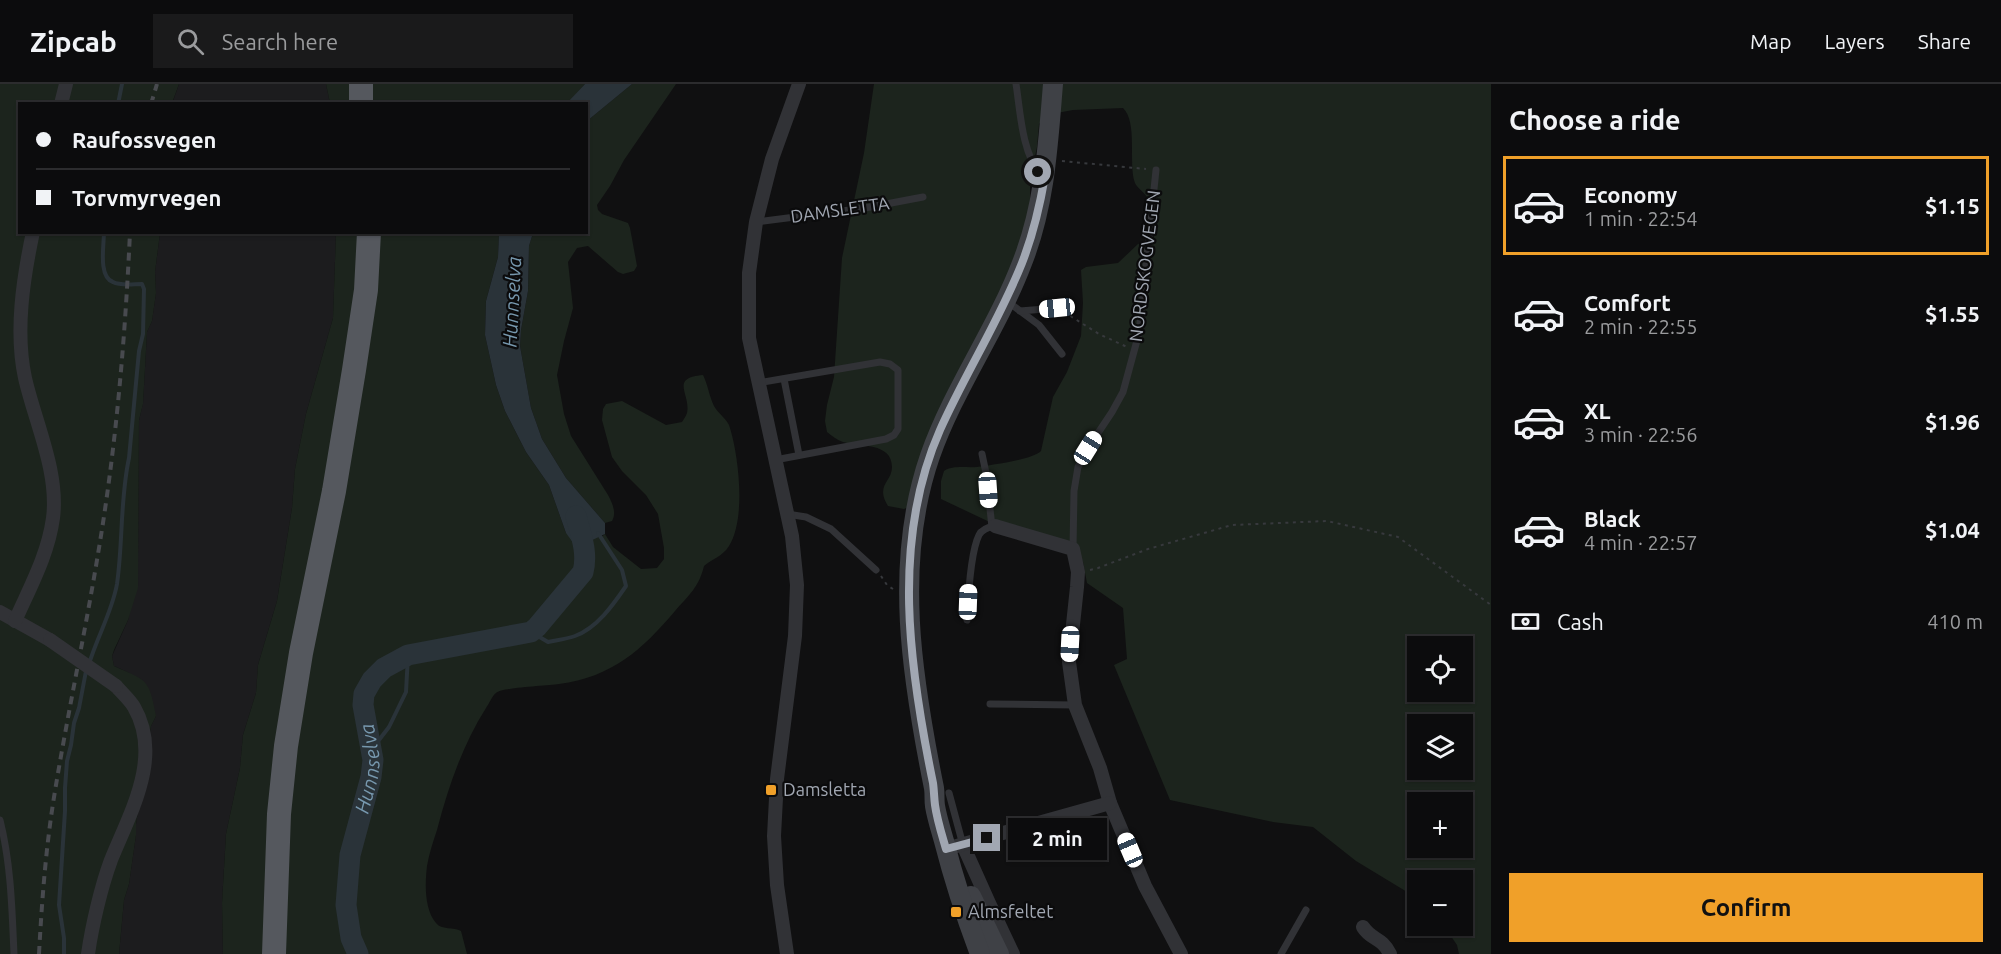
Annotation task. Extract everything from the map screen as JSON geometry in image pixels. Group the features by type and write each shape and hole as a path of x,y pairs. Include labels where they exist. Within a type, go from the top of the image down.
{"highway":[{"path":"362,84 362,102"},
{"path":"373,84 373,102"},
{"path":"262,954 267,809 276,741 343,370 351,312 357,234"},
{"path":"274,954 279,814 286,746 301,653 334,491 354,370 366,290 369,234"}],"main road":[{"path":"999,954 971,897 954,847 935,805 942,792 918,695 909,598 912,533 924,475 949,412 1013,306 1045,176 1053,84"},
{"path":"954,847 959,893 980,954"}],"street":[{"path":"62,102 66,84"},
{"path":"787,954 777,885 774,836 777,779 795,636 797,585 792,536 749,338 749,273 756,222 772,159 799,84"},
{"path":"33,234 22,299 20,346 25,378 52,486 53,516 44,556 5,616 50,640 116,686 134,707 142,727 146,764 134,806 110,863 90,936 88,954"},
{"path":"994,526 1073,549"},
{"name":"NORDSKOGVEGEN","path":"1073,549 1078,572 1069,662 1075,705 1100,768 1110,803 1144,886 1181,954"},
{"path":"1013,954 988,903 954,847 1110,803"},
{"path":"1363,927 1370,935 1381,940 1390,954"}],"lane":[{"path":"1016,84 1029,154 1038,172 1045,176"},
{"name":"NORDSKOGVEGEN","path":"1073,549 1074,491 1078,467 1118,403 1135,351 1142,311 1156,170"},
{"name":"DAMSLETTA","path":"756,222 865,208 923,197"},
{"path":"1013,306 1057,308"},
{"path":"1013,306 1039,325 1062,354"},
{"path":"758,383 880,362 890,364 898,370 898,429 894,435 886,439 775,460"},
{"path":"784,379 799,455"},
{"path":"967,620 969,585 976,545 981,532 994,526 982,454"},
{"path":"787,514 806,517 831,530 876,570"},
{"path":"990,704 1075,705"},
{"path":"0,820 11,891 14,954"},
{"path":"1281,954 1306,910"}],"path":[{"path":"1062,161 1156,170"},
{"path":"1057,308 1098,334 1135,351"},
{"path":"1078,572 1098,568 1148,549 1232,525 1327,521 1398,537 1491,605"},
{"path":"876,570 887,585 909,598"}],"shaded area":[{"path":"0,84 179,84 172,102 18,102 18,234 160,234 155,272 156,293 152,321 147,332 143,404 139,420 138,588 128,620 112,656 114,666 134,675 149,688 156,716 151,726 129,884 124,900 119,954 0,954"},
{"path":"179,84 326,84 330,102 173,102"},
{"path":"326,84 585,84 569,102 330,102"},
{"path":"632,84 676,84 624,160 597,205 602,214 628,223 637,266 634,271 623,274 618,272 588,246 577,248 568,262 573,308 557,375 564,414 571,436 612,504 614,511 612,521 605,523 566,478 542,439 531,408 520,346 528,291 529,246 533,234 588,234 588,120"},
{"path":"874,84 1491,84 1491,954 1459,954 1457,945 1451,936 1473,936 1473,870 1407,870 1407,892 1356,861 1313,827 1273,822 1170,800 1114,665 1127,659 1123,608 1087,583 1083,562 1076,552 996,525 941,499 941,481 944,471 948,469 1011,462 1041,451 1053,397 1067,372 1081,336 1083,303 1081,270 1086,267 1118,263 1138,244 1153,239 1154,218 1147,197 1135,183 1132,165 1132,133 1128,114 1123,108 1073,110 1046,115 1039,124 1030,180 1030,203 1020,246 908,507 904,509 888,506 884,499 884,488 892,467 887,453 873,447 843,442 827,432 825,421 834,377 842,258 864,153"},
{"path":"160,234 336,234 333,318 306,414 295,469 292,508 277,601 258,665 256,693 243,735 240,768 226,834 222,903 223,954 119,954 124,900 129,884 151,726 156,716 129,673 114,666 112,656 128,620 138,555 139,420 143,403 147,332 152,321 156,293 155,272"},
{"path":"336,234 499,234 498,257 486,301 485,335 496,385 505,411 526,452 549,485 566,533 601,537 605,534 613,547 641,569 657,568 664,559 658,514 646,495 622,471 612,457 602,420 606,404 622,401 666,425 682,422 687,413 684,383 693,377 703,375 714,406 729,425 736,455 739,488 738,520 729,546 721,555 704,566 693,590 663,625 624,660 595,675 559,684 516,688 496,693 477,722 451,783 430,852 426,880 427,903 432,917 441,927 461,931 467,954 223,954 222,903 226,834 240,768 243,735 256,693 258,665 277,601 292,508 295,469 306,414 333,318"}],"water":[{"path":"585,84 632,84 588,120 588,102 568,102"},
{"path":"499,234 533,234 529,246 528,291 520,346 531,408 542,439 566,478 605,523 605,534 584,544 574,544 566,533 549,485 526,452 505,411 496,385 485,335 486,301 498,257"}],"waterway":[{"path":"118,102 122,84"},
{"path":"89,664 112,605 117,584 124,489 139,351 143,334 144,289 142,284 119,284 108,279 103,260 104,234"},
{"name":"Hunnselva","path":"358,954 351,938 346,905 350,855 371,777 373,760 363,705 364,694 372,680 384,668 408,655 531,632 537,627 583,572 584,551 576,516"},
{"name":"Hunnselva","path":"531,632 548,642 572,637 590,627 616,601 626,586 622,570 598,533"},
{"path":"372,749 389,727 406,692 408,655"},
{"path":"64,954 59,905 67,761 86,671"}],"railway":[{"path":"152,102 157,84"},
{"path":"39,954 52,811 93,584 110,474 122,354 130,234"}],"place":[{"name":"Damsletta","path":"771,790"},
{"name":"Almsfeltet","path":"956,912"}],"route":[{"path":"987,838 946,849 935,805 935,792 920,716 910,627 910,555 915,513 931,454 958,394 1006,300 1029,245 1045,176 1038,172"}]}
